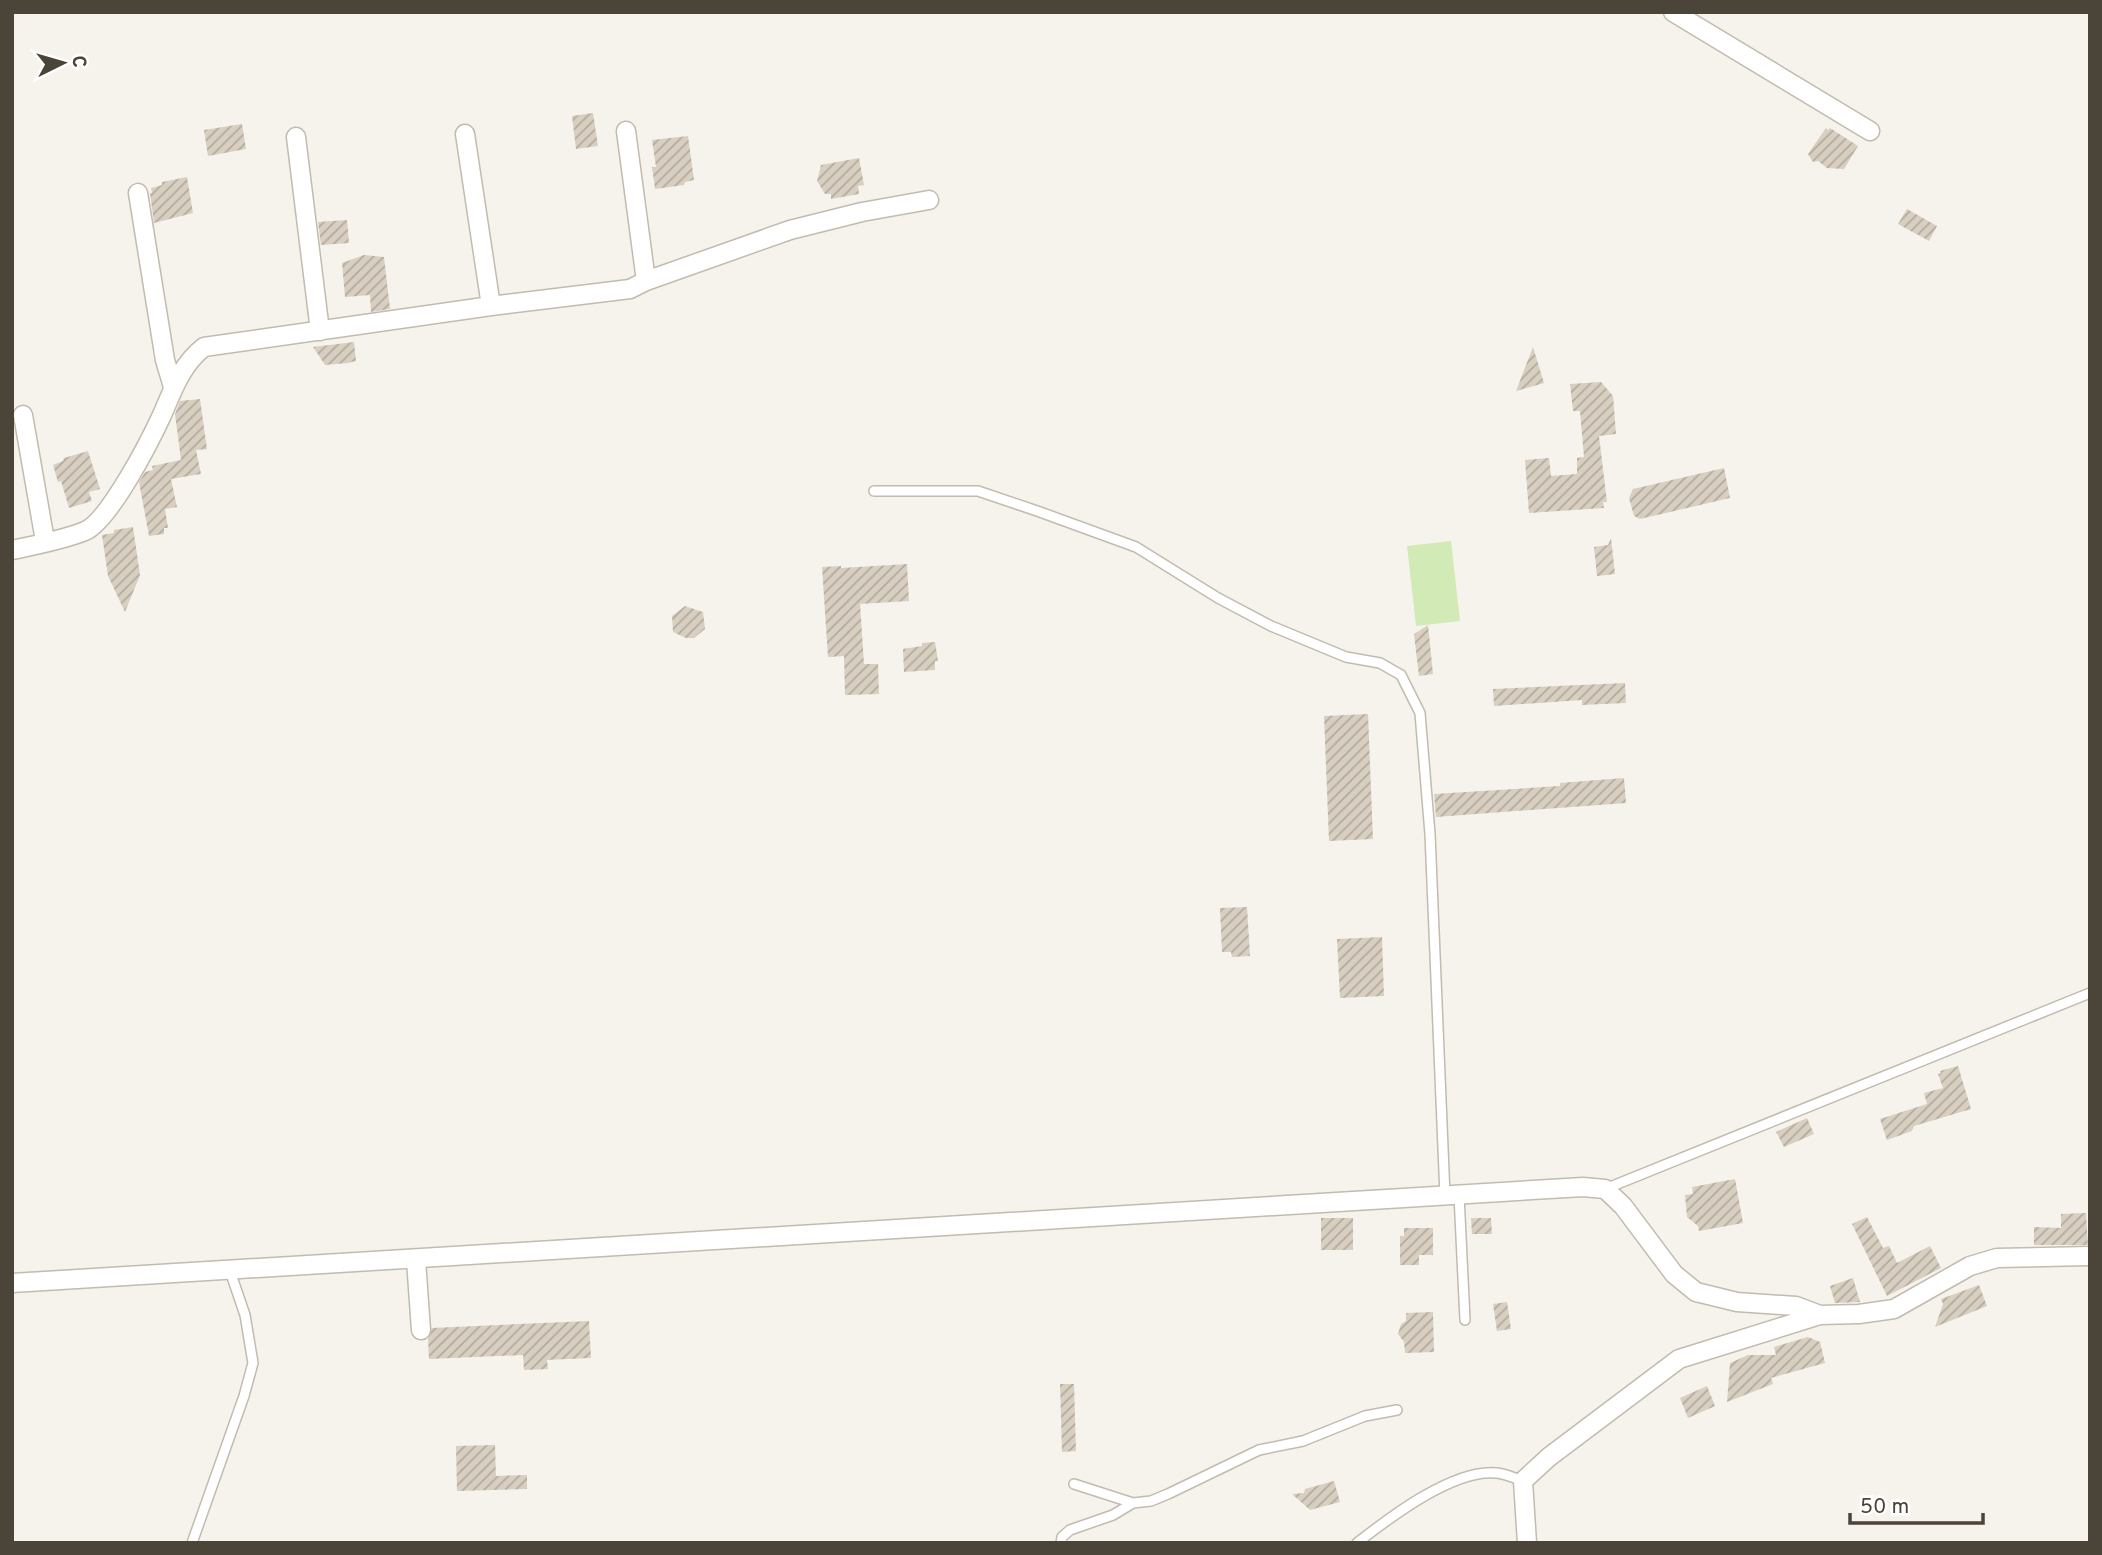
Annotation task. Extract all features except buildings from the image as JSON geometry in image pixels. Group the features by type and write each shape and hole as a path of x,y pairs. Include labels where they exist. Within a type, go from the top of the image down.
{"street":[{"path":"1673,12 1870,131"},
{"path":"626,131 646,281"},
{"path":"465,134 491,306"},
{"path":"296,136 320,331"},
{"path":"138,193 165,360 173,387"},
{"path":"12,550 86,531 108,512 161,416 173,387 189,362 204,348 491,306 630,289 790,230 862,212 929,200"},
{"path":"23,415 45,541"},
{"path":"12,1283 1583,1187 1605,1189 1623,1206 1674,1274 1696,1292 1737,1302 1796,1306 1820,1315"},
{"path":"1527,1543 1523,1480 1549,1457 1679,1359 1820,1315 1859,1314 1894,1309 1970,1266 1997,1258 2090,1256"},
{"path":"416,1260 421,1330"}],"lane":[{"path":"874,491 978,491 1040,512 1136,547 1218,598 1271,626 1346,657 1380,663 1401,675 1420,713 1452,1196 1465,1320"},
{"path":"1605,1189 2090,993"},
{"path":"192,1543 240,1408 253,1363 245,1315 230,1271"},
{"path":"1074,1484 1133,1503 1151,1501 1259,1450 1303,1441 1366,1416 1397,1410"},
{"path":"1357,1543 1430,1492 1464,1477 1496,1472 1523,1480"},
{"path":"1061,1543 1062,1537 1070,1530 1114,1515 1133,1503"}],"green space":[{"path":"1451,541 1460,621 1416,626 1407,546"}]}
